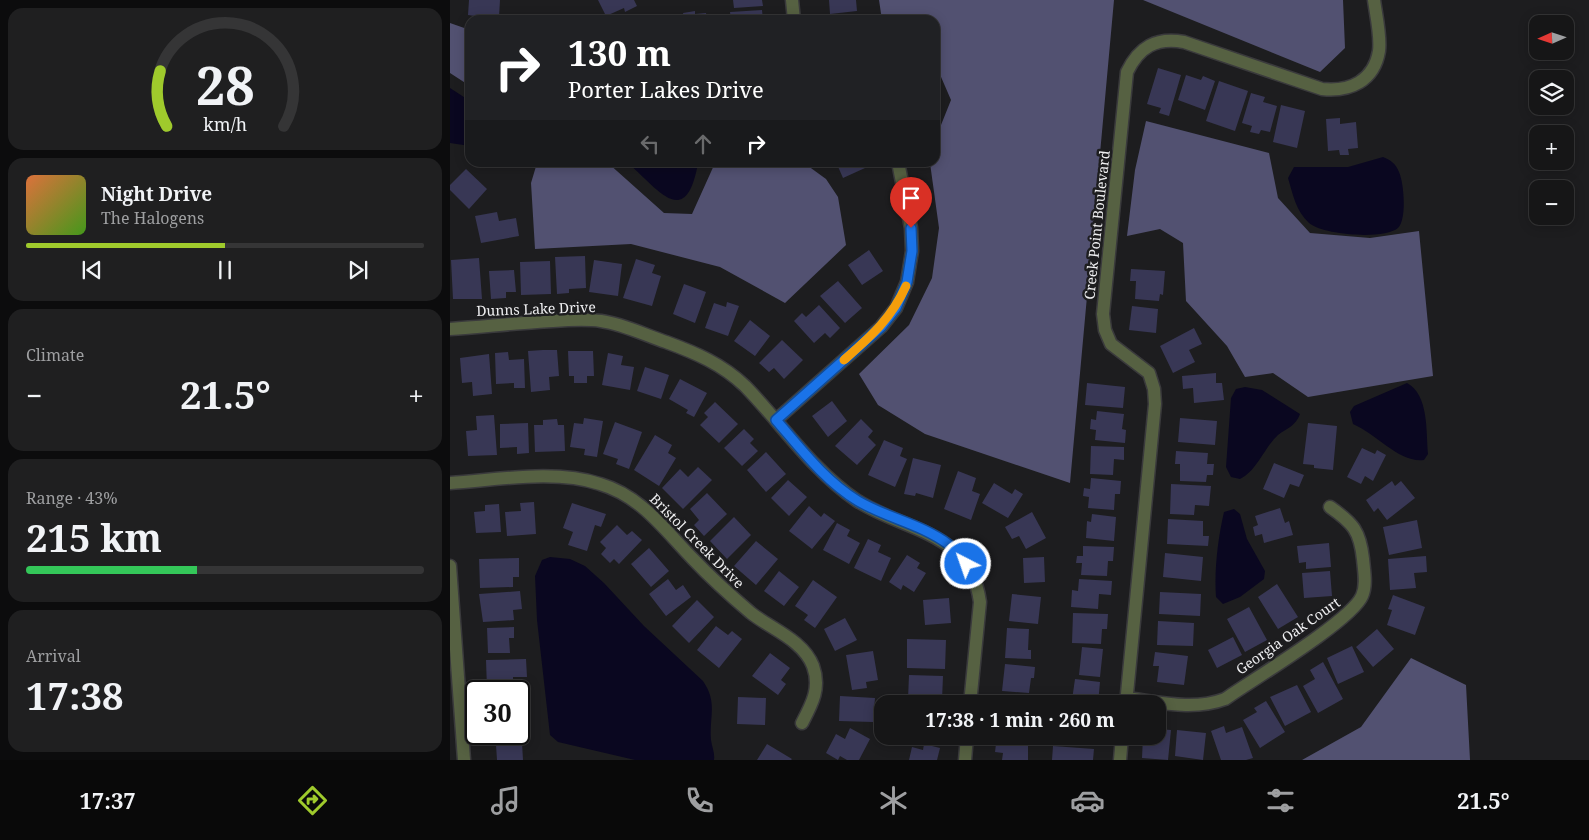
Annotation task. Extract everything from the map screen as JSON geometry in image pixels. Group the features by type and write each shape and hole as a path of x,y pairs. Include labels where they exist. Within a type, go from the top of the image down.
{"street":[{"path":"792,0 794,15"},
{"name":"Creek Point Boulevard","path":"1127,695 1156,404 1149,374 1111,344 1104,330 1103,314 1127,72 1134,57 1144,49 1155,43 1170,40 1322,89 1337,91 1352,88 1366,78 1374,68 1379,50 1374,0"},
{"path":"776,420 881,327 896,308 907,282 912,251 911,228 899,167"},
{"name":"Dunns Lake Drive","path":"450,329 576,320 602,321 711,360 744,386 804,453 844,490 879,512 927,531 950,545 966,564 978,587 980,602 971,695"},
{"name":"Bristol Creek Drive","path":"450,484 552,477 580,478 624,493 660,522 725,591 764,623 791,640 804,651 813,666 816,681 816,697 802,723"},
{"name":"Georgia Oak Court","path":"1166,704 1193,706 1218,701 1346,617 1362,596 1365,581 1361,539 1349,520 1330,507"},
{"path":"966,564 981,556"},
{"path":"450,566 464,760"},
{"path":"965,760 966,745"},
{"path":"1120,760 1121,745"}],"shaded area":[{"path":"879,0 1114,0 1070,483 925,434 878,405 859,374 909,325 932,278 939,228 931,167 940,167 940,128 951,100 940,75 940,15 881,15"},
{"path":"1143,0 1343,0 1345,48 1320,72"},
{"path":"450,23 465,28 465,83 450,73"},
{"path":"450,88 465,98 465,145 450,143"},
{"path":"1146,121 1269,153 1278,198 1310,233 1370,238 1419,231 1433,376 1308,397 1273,373 1245,377 1227,346 1186,301 1183,243 1160,229 1127,236 1135,170"},
{"path":"1383,157 1395,165 1401,177 1404,209 1398,228 1391,232 1367,235 1327,231 1309,223 1301,213 1295,202 1288,178 1294,167 1348,167"},
{"path":"536,167 612,167 664,213 692,214 713,167 810,167 826,179 838,197 846,245 785,303 720,267 631,244 535,249 531,183"},
{"path":"632,167 697,167 693,184 686,196 678,200 669,198"},
{"path":"1407,383 1419,396 1425,414 1428,454 1424,460 1415,460 1397,453 1353,424 1350,412 1354,406"},
{"path":"1245,387 1262,390 1300,414 1294,424 1273,440 1251,471 1240,479 1231,477 1226,467 1231,398 1236,389"},
{"path":"1234,509 1240,514 1247,539 1265,571 1264,579 1240,597 1223,604 1216,597 1217,554 1224,512"},
{"path":"550,557 570,559 585,566 604,583 644,626 703,681 708,689 712,703 711,740 714,760 635,760 558,742 550,735 537,620 535,576 542,560"},
{"path":"1411,658 1466,685 1470,760 1302,760 1361,727"}],"building":[{"path":"469,0 500,0 499,15 468,15"},
{"path":"598,0 634,0 637,6 625,12 624,8 606,15"},
{"path":"733,0 762,0 763,6 734,8"},
{"path":"829,0 856,0 857,11 830,14"},
{"path":"762,10 762,15 730,15 730,12"},
{"path":"695,11 695,14 706,13 706,15 683,15 683,13"},
{"path":"1158,68 1181,75 1169,116 1159,113 1161,108 1147,104"},
{"path":"1186,75 1201,80 1203,76 1215,81 1205,110 1178,100"},
{"path":"1219,81 1248,91 1235,131 1206,121"},
{"path":"1251,93 1265,97 1263,102 1277,106 1270,132 1261,130 1259,134 1250,132 1252,126 1242,123"},
{"path":"1281,105 1305,111 1297,148 1273,142"},
{"path":"1340,118 1340,124 1356,122 1358,148 1348,149 1349,155 1340,155 1339,150 1328,151 1326,119"},
{"path":"838,167 865,167 865,168 843,178"},
{"path":"466,169 487,189 469,209 450,190 450,185"},
{"path":"497,212 499,221 516,218 519,236 481,243 475,216"},
{"path":"869,250 883,271 862,285 848,265"},
{"path":"585,256 586,288 569,289 569,293 557,294 555,257"},
{"path":"479,258 482,299 453,299 451,260"},
{"path":"636,259 655,265 652,273 661,276 652,306 623,298"},
{"path":"594,260 622,264 618,296 589,292"},
{"path":"550,261 551,294 521,295 520,262"},
{"path":"1131,269 1165,271 1163,295 1160,294 1159,301 1135,299 1136,281 1130,281"},
{"path":"514,270 516,292 506,292 506,298 491,299 489,271"},
{"path":"838,281 862,308 845,323 820,296"},
{"path":"684,284 706,292 695,323 673,314"},
{"path":"727,302 739,306 728,336 705,328 714,303 726,307"},
{"path":"819,305 840,328 830,338 825,333 814,343 794,321 802,313 806,317"},
{"path":"1132,306 1158,309 1156,333 1129,330"},
{"path":"750,320 770,336 755,356 734,341"},
{"path":"1194,328 1202,344 1189,350 1195,362 1173,373 1160,346"},
{"path":"782,340 803,360 784,379 774,368 769,372 759,363"},
{"path":"557,350 559,376 549,377 550,390 531,392 528,351"},
{"path":"568,351 593,351 594,376 587,376 587,383 574,383 574,376 569,376"},
{"path":"508,352 509,360 524,359 525,388 514,388 514,383 496,384 495,353"},
{"path":"608,353 623,356 621,365 634,367 630,390 602,385"},
{"path":"489,354 492,394 473,396 472,382 462,383 460,358"},
{"path":"645,367 669,375 661,399 637,391"},
{"path":"1216,373 1216,383 1222,383 1224,400 1194,403 1193,388 1183,389 1182,376"},
{"path":"680,379 707,393 694,417 686,413 688,410 669,399"},
{"path":"1087,383 1125,387 1123,408 1085,405"},
{"path":"832,401 847,421 828,437 812,416"},
{"path":"715,402 738,424 719,443 700,425 708,417 704,413"},
{"path":"1097,411 1124,414 1122,429 1126,430 1125,443 1095,440 1096,430 1090,429 1091,419 1096,420"},
{"path":"494,415 497,455 468,456 466,431 477,430 476,416"},
{"path":"584,418 603,421 597,457 584,455 585,449 570,447 574,423 583,424"},
{"path":"1180,418 1217,421 1215,445 1178,442"},
{"path":"557,419 558,425 564,425 565,451 535,452 534,425 543,425 543,420"},
{"path":"861,419 873,431 868,437 876,445 857,465 835,446"},
{"path":"615,422 642,432 629,469 616,464 618,459 603,454"},
{"path":"528,423 529,453 517,454 517,447 500,448 500,424"},
{"path":"1308,423 1337,426 1333,470 1314,468 1314,465 1303,464"},
{"path":"744,429 754,439 750,443 758,451 742,466 724,448"},
{"path":"655,435 672,445 668,453 676,458 659,486 634,470"},
{"path":"884,440 903,448 900,456 907,459 895,487 868,475"},
{"path":"1091,446 1124,447 1124,460 1114,459 1113,475 1090,474"},
{"path":"1362,448 1375,454 1377,450 1386,455 1373,481 1365,476 1361,484 1347,477"},
{"path":"1176,451 1208,453 1207,464 1214,464 1213,475 1207,475 1206,482 1180,481 1180,464 1175,464"},
{"path":"766,452 786,474 766,492 747,470"},
{"path":"913,458 941,465 933,498 916,493 915,496 904,494"},
{"path":"1274,463 1304,475 1299,487 1290,484 1284,498 1263,489"},
{"path":"698,467 712,480 683,509 662,488 680,469 688,477"},
{"path":"958,471 976,478 972,491 980,494 971,520 944,509"},
{"path":"1091,478 1121,481 1120,494 1115,494 1114,510 1088,508 1089,497 1083,496 1084,488 1090,489"},
{"path":"788,480 807,497 789,516 771,498"},
{"path":"1392,481 1395,486 1401,481 1415,498 1387,520 1378,508 1374,512 1366,500"},
{"path":"994,483 1012,494 1015,489 1023,494 1008,518 982,503"},
{"path":"1171,484 1211,486 1209,506 1195,505 1194,515 1170,514"},
{"path":"707,493 727,514 704,536 694,525 699,520 690,509"},
{"path":"534,502 536,534 507,536 505,512 521,511 520,503"},
{"path":"572,503 606,514 601,527 595,525 587,551 568,545 573,532 563,528"},
{"path":"499,504 501,532 476,533 474,512 485,511 485,505"},
{"path":"809,506 821,517 824,513 835,521 812,549 789,531"},
{"path":"1280,508 1285,523 1289,521 1293,535 1264,543 1262,534 1255,536 1253,527 1258,525 1255,516"},
{"path":"1032,512 1046,538 1026,549 1019,536 1012,539 1005,527"},
{"path":"1092,514 1116,517 1114,541 1086,538 1087,521 1091,522"},
{"path":"734,517 751,535 727,559 710,541"},
{"path":"1168,519 1203,521 1203,536 1209,536 1208,546 1167,544"},
{"path":"1417,520 1422,548 1389,555 1383,527"},
{"path":"837,523 850,530 847,536 860,543 849,564 823,550"},
{"path":"617,525 627,535 632,531 642,540 619,564 614,559 610,563 601,554 606,548 600,542"},
{"path":"868,539 881,545 878,552 891,558 881,581 854,568"},
{"path":"756,541 778,559 756,585 734,566"},
{"path":"1329,543 1331,567 1306,569 1306,562 1299,563 1297,546"},
{"path":"1083,546 1114,547 1113,561 1108,561 1107,576 1081,575 1082,563 1076,563 1077,556 1083,556"},
{"path":"649,548 669,571 651,587 631,564"},
{"path":"1165,553 1203,557 1201,581 1163,577"},
{"path":"907,555 920,563 917,568 926,573 914,592 903,585 901,590 889,582"},
{"path":"1426,556 1427,572 1414,573 1416,588 1390,590 1388,559"},
{"path":"1044,557 1045,582 1024,583 1023,558"},
{"path":"519,558 519,577 513,577 513,587 480,588 479,559"},
{"path":"779,571 799,587 784,606 764,591"},
{"path":"1330,571 1332,596 1304,598 1302,573"},
{"path":"668,579 676,590 683,585 691,597 666,616 649,594"},
{"path":"1079,579 1112,581 1111,595 1099,594 1098,609 1071,607 1072,590 1078,591"},
{"path":"813,580 837,597 815,628 804,620 808,615 795,606"},
{"path":"1277,584 1298,617 1278,629 1258,597"},
{"path":"520,591 522,609 513,610 514,620 483,622 479,594"},
{"path":"1160,592 1201,594 1200,616 1159,614"},
{"path":"1012,594 1041,597 1038,624 1009,621"},
{"path":"1393,595 1425,607 1415,635 1387,625 1392,610 1388,609"},
{"path":"949,598 951,623 925,625 923,600"},
{"path":"697,600 714,617 689,643 672,626"},
{"path":"1249,607 1267,640 1245,652 1227,619"},
{"path":"1073,613 1108,614 1107,629 1102,629 1101,644 1072,643"},
{"path":"845,618 857,640 835,651 824,629"},
{"path":"1158,621 1194,623 1193,646 1157,645"},
{"path":"716,626 728,635 732,631 742,639 719,668 697,650"},
{"path":"514,627 514,638 509,638 510,653 488,653 487,628"},
{"path":"1007,628 1029,629 1028,650 1031,650 1031,659 1005,658"},
{"path":"1377,629 1394,649 1373,667 1356,647"},
{"path":"1233,637 1242,655 1217,668 1208,650"},
{"path":"907,639 946,640 945,669 907,668"},
{"path":"1352,646 1364,672 1338,684 1327,658"},
{"path":"1082,647 1103,649 1100,677 1079,675"},
{"path":"873,651 878,680 866,682 867,688 852,690 846,655"},
{"path":"1155,652 1188,656 1184,685 1157,682 1159,666 1153,666"},
{"path":"770,653 790,668 781,680 786,684 778,695 752,676"},
{"path":"526,659 527,677 513,677 513,680 487,680 486,660"},
{"path":"1323,662 1343,699 1318,713 1303,686 1315,679 1310,670"},
{"path":"1005,664 1035,667 1029,693 1002,691"},
{"path":"909,675 943,676 942,695 908,695"},
{"path":"1075,679 1100,682 1099,695 1073,695"},
{"path":"1297,685 1311,712 1285,726 1270,697"},
{"path":"840,696 874,698 873,722 839,721"},
{"path":"738,697 766,698 765,725 737,724"},
{"path":"1266,701 1285,732 1260,748 1243,720 1257,712 1254,708"},
{"path":"1224,726 1226,733 1242,727 1253,758 1246,760 1221,760 1211,731"},
{"path":"850,728 870,739 859,760 847,760 840,756 838,760 826,753 836,734 845,739"},
{"path":"1166,730 1171,730 1168,760 1142,758 1143,745 1166,745"},
{"path":"1177,730 1206,733 1203,760 1175,756"},
{"path":"767,744 792,759 757,760"},
{"path":"496,745 522,745 523,760 497,760"},
{"path":"924,745 940,748 937,760 909,760 912,747 923,750"},
{"path":"996,745 1028,745 1028,760 1002,760 1003,753 995,752"},
{"path":"1053,746 1094,749 1093,760 1052,760"}],"slow traffic":[{"path":"844,360 881,327 896,308 906,286"}],"route":[{"path":"911,228 912,251 907,282 896,308 881,327 776,420 831,481 856,500 879,512 927,531 950,545 966,564"}]}
